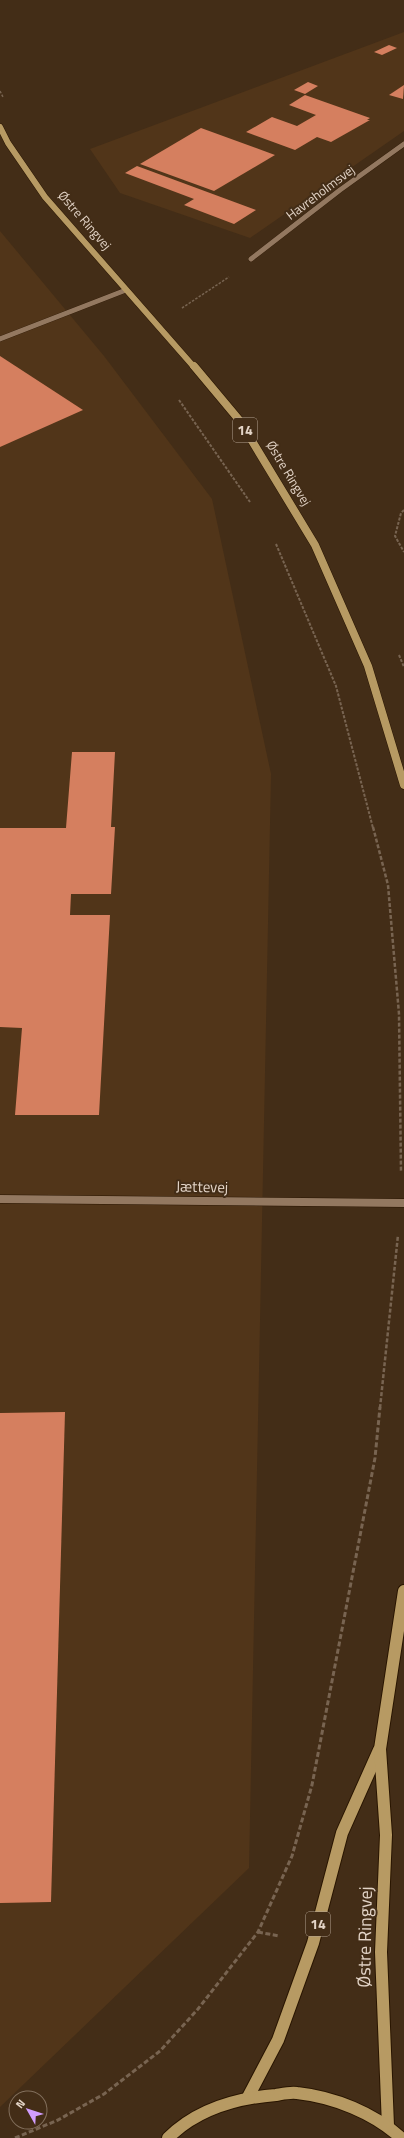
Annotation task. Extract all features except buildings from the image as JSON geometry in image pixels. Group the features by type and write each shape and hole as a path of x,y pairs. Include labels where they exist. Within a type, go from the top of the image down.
{"main road":[{"name":"Østre Ringvej","path":"0,127 8,143 45,198 158,324 240,421 315,545 368,666 404,785"},
{"name":"Østre Ringvej","path":"388,2126 381,1952 386,1835 380,1748 404,1591"},
{"name":"Østre Ringvej","path":"248,2097 278,2040 313,1943 342,1833 380,1748"},
{"path":"168,2138 174,2132 209,2110 248,2097 296,2093 343,2103 388,2126 401,2138"}],"street":[{"name":"Havreholmsvej","path":"251,259 340,190 404,144"},
{"path":"0,339 126,290"},
{"name":"Jættevej","path":"0,1199 404,1202"}],"path":[{"path":"158,324 225,280 251,259"},
{"path":"404,510 401,513 395,536 404,552"}],"shaded area":[{"path":"404,32 404,131 250,238 120,193 90,149"},
{"path":"0,231 104,356 212,499 271,774 249,1868 18,2090 8,2090 8,2099 0,2107"}]}
